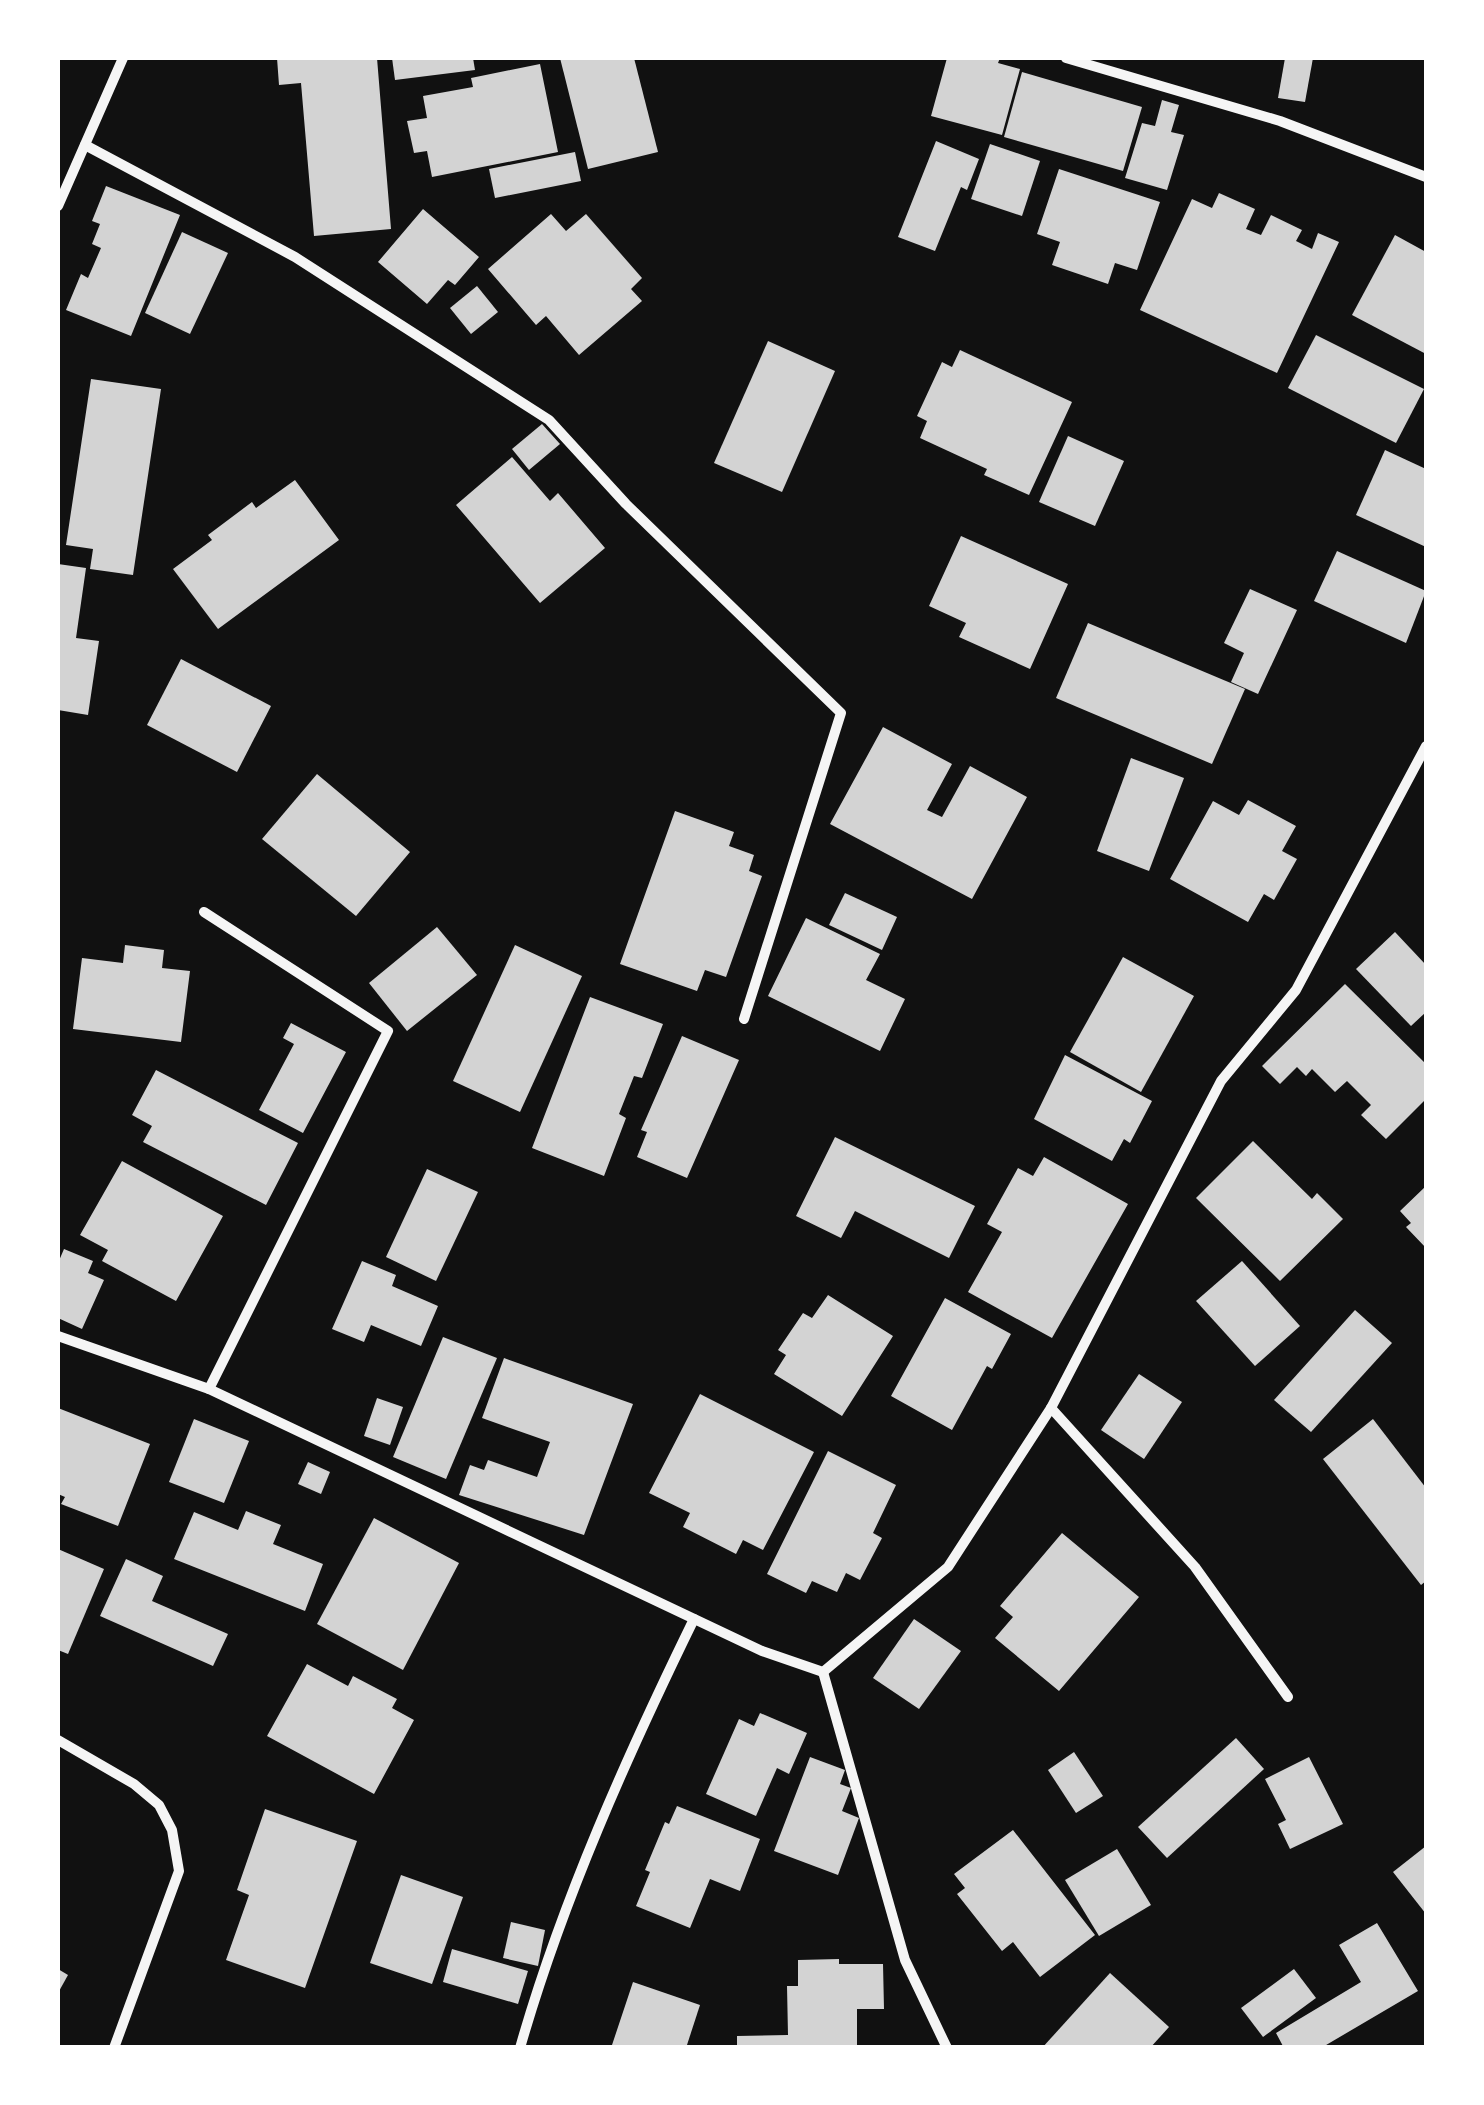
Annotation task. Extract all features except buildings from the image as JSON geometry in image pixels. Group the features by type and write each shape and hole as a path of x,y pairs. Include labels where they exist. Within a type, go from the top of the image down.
{"street":[{"path":"58,206 123,58"},
{"path":"1066,58 1280,121 1426,177"},
{"path":"85,146 295,257 549,420 626,504 842,713 744,1019"},
{"path":"823,1672 948,1567 1051,1408 1221,1081 1296,990 1426,746"},
{"path":"204,912 388,1031 209,1390"},
{"path":"58,1336 209,1390 694,1620 762,1651 823,1672"},
{"path":"1051,1408 1195,1567 1288,1697"},
{"path":"520,2048 597,1839 651,1708 694,1620"},
{"path":"823,1672 905,1960 947,2048"},
{"path":"58,1740 134,1784 159,1805 174,1844 179,1871 114,2048"}]}
